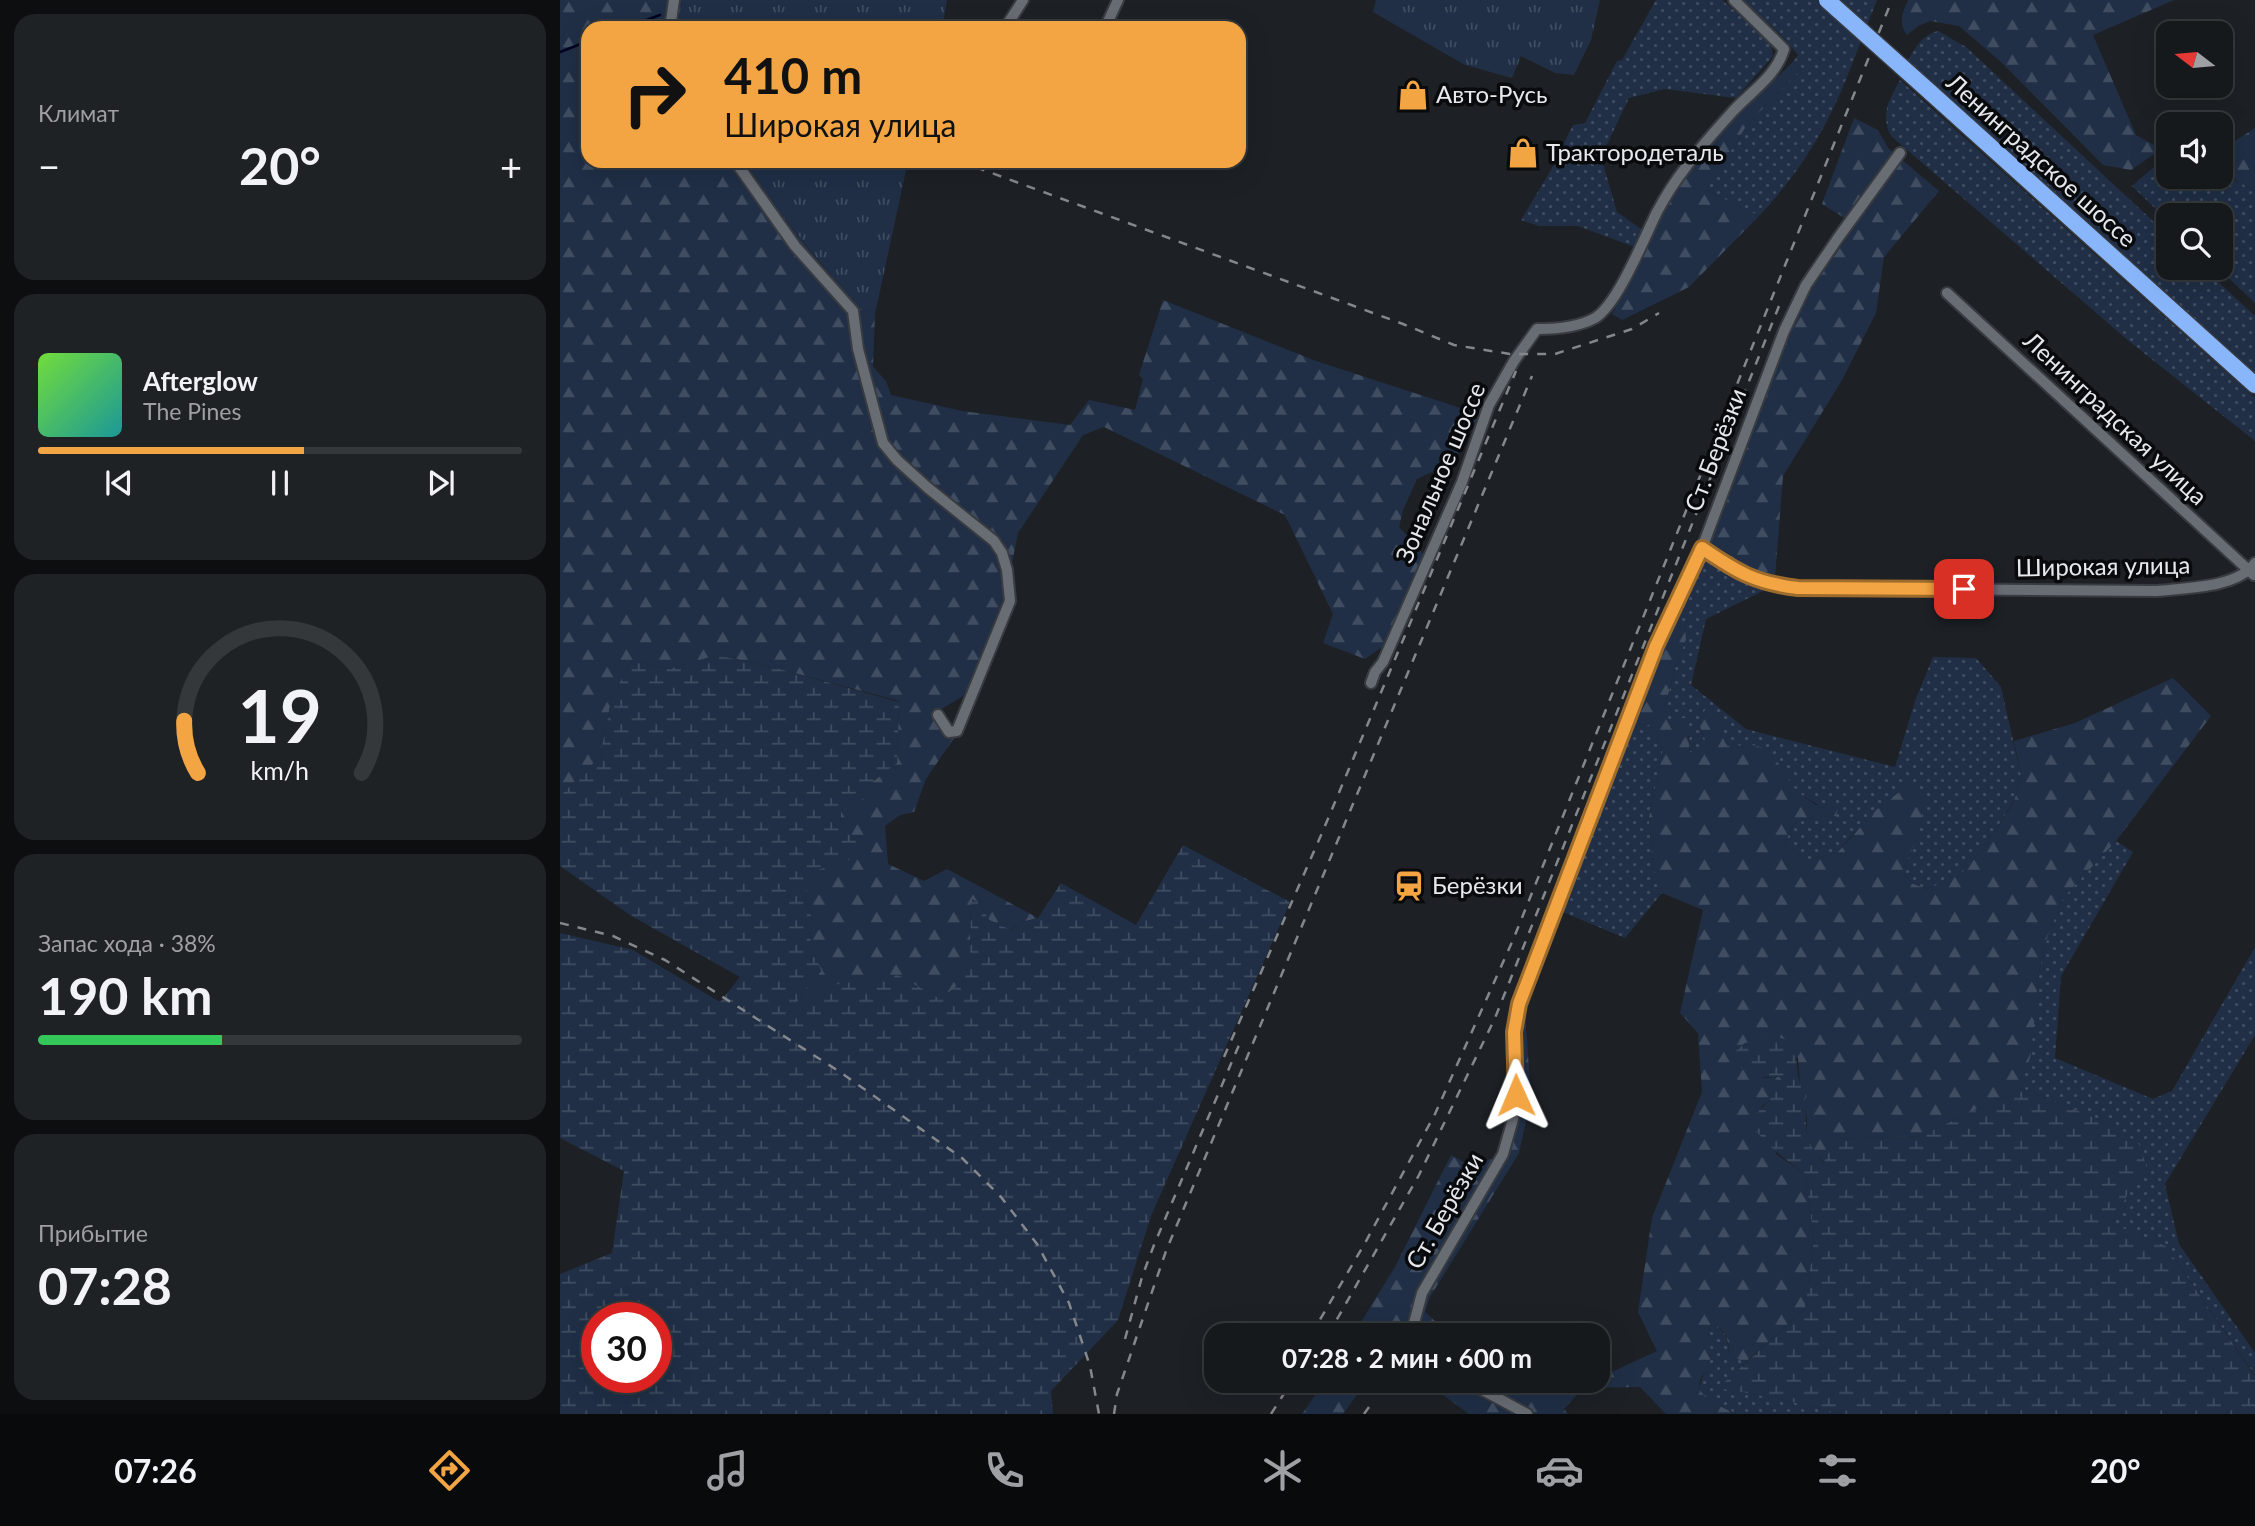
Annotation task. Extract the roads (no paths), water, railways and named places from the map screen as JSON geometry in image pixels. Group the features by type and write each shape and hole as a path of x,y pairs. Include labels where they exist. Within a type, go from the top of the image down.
{"highway":[{"name":"Ленинградское шоссе","path":"1827,0 2255,385"}],"street":[{"path":"671,21 674,0"},
{"path":"1010,21 1023,0"},
{"path":"1108,21 1118,0"},
{"name":"Зональное шоссе","path":"1371,683 1383,662 1462,482 1489,405 1514,360 1538,329 1581,323 1595,318 1605,309 1628,274 1659,209 1686,166 1735,108 1759,88 1780,61 1784,48 1734,0"},
{"name":"Ст. Берёзки","path":"1417,1323 1422,1293 1503,1154 1516,1095 1514,1032 1519,1004 1656,646 1702,548 1784,331 1801,295 1838,238 1900,153"},
{"path":"740,168 795,246 853,311 858,349 883,443 897,460 928,488 983,530 1002,552 1011,589 1010,601 957,731 949,732 939,715"},
{"name":"Ленинградская улица","path":"1947,293 2253,570"},
{"name":"Широкая улица","path":"1702,548 1742,575 1773,585 1798,588 2157,591 2202,587 2245,575 2253,570"},
{"path":"1488,1393 1527,1414"}],"waterway":[{"path":"644,21 660,15"},
{"path":"560,52 581,44"}],"railway":[{"path":"1318,1323 1435,1114 1513,940 1892,0"},
{"path":"978,168 1454,345 1510,354 1555,354 1632,329 1659,313"},
{"path":"1335,1323 1419,1175 1495,1018 1781,301"},
{"path":"1224,1057 1322,833 1516,371"},
{"path":"1114,1414 1117,1394 1166,1251 1532,376"},
{"path":"560,923 613,936 665,960 840,1072 962,1158 1001,1197 1037,1244 1069,1303 1090,1366 1099,1414"},
{"path":"1125,1339 1154,1245 1239,1045"},
{"path":"1271,1414 1284,1393"},
{"path":"1364,1414 1369,1407"}],"place":[{"name":"Авто-Русь","path":"1413,95"},
{"name":"Трактородеталь","path":"1523,153"},
{"name":"Берёзки","path":"1409,886"}]}
